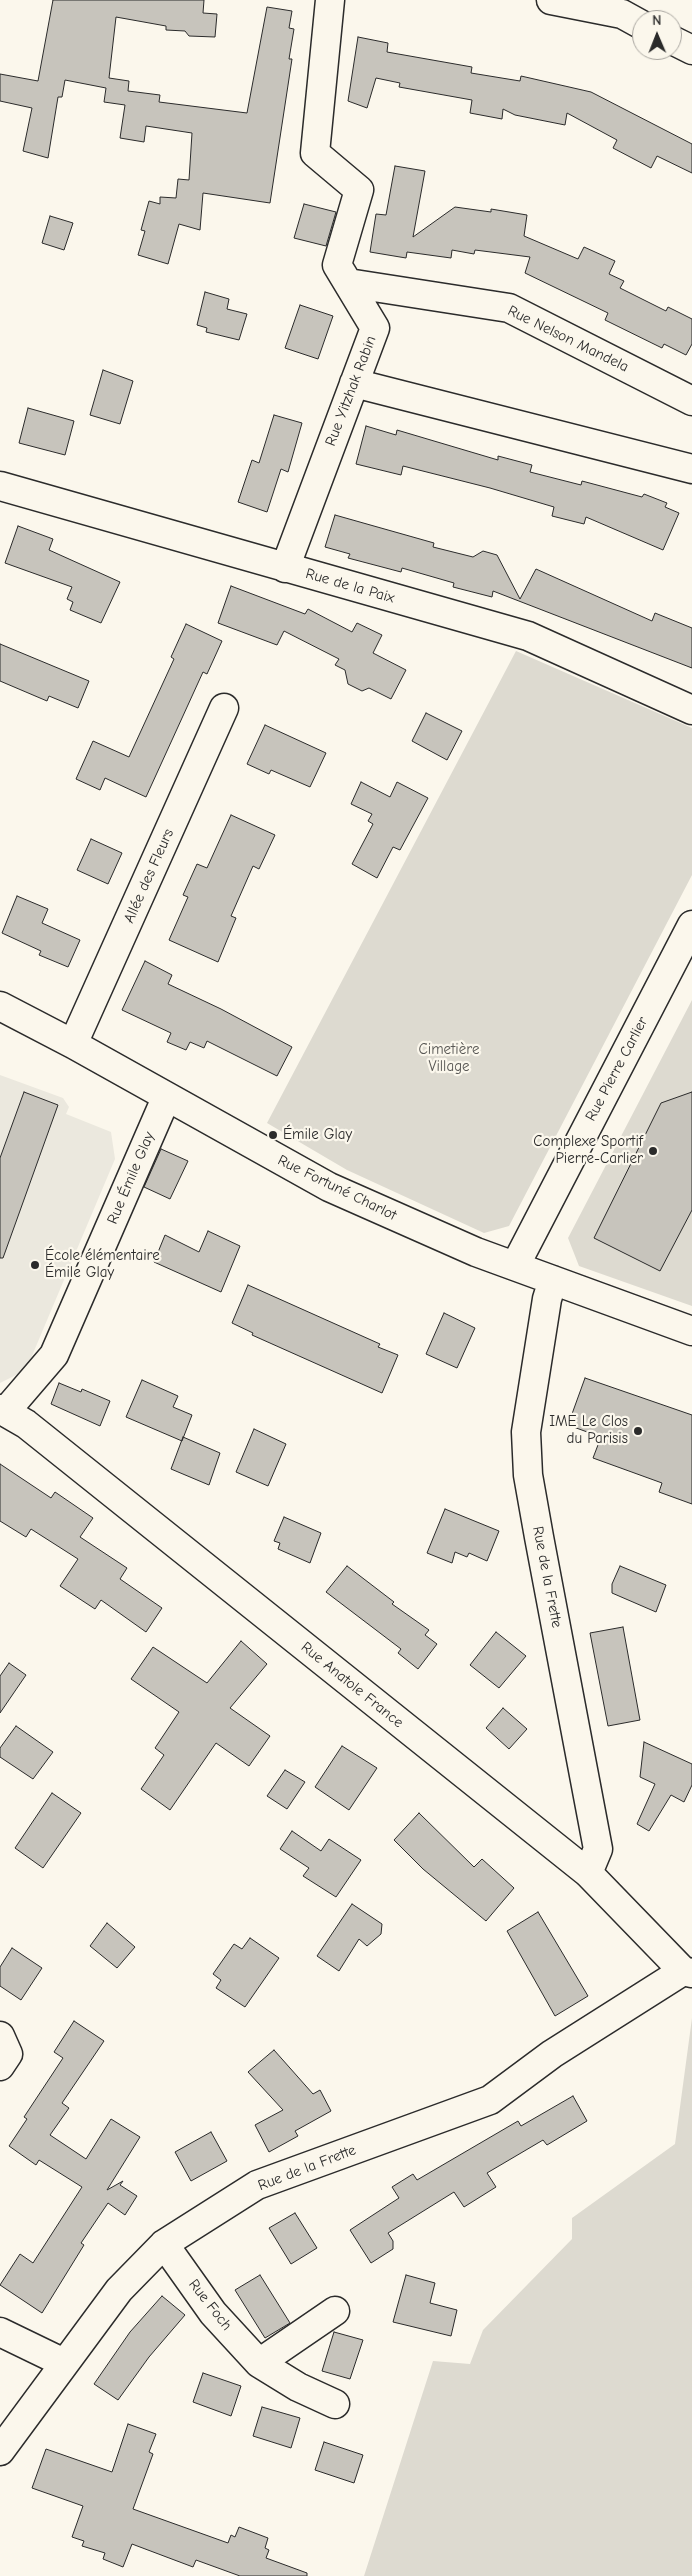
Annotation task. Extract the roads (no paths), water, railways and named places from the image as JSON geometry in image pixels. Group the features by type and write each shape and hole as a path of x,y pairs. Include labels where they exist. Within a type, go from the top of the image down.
{"street":[{"name":"Rue Yitzhak Rabin","path":"285,568 375,328 337,265 359,190 315,153 330,0"},
{"path":"551,0 622,14 632,20"},
{"name":"Rue Nelson Mandela","path":"348,283 509,308 692,401"},
{"path":"354,383 692,469"},
{"name":"Rue de la Paix","path":"0,486 528,636 692,710"},
{"name":"Allée des Fleurs","path":"73,1044 224,708"},
{"name":"Rue Pierre Carlier","path":"515,1266 692,925"},
{"name":"Rue Fortuné Charlot","path":"0,1006 73,1044 166,1098 329,1187 476,1252 692,1331"},
{"name":"Rue Émile Glay","path":"3,1410 54,1355 166,1098"},
{"name":"Rue de la Frette","path":"553,1280 546,1309 526,1441 528,1475 598,1849 588,1873"},
{"name":"Rue Anatole France","path":"3,1410 26,1424 588,1873 687,1972"},
{"name":"Rue de la Frette","path":"0,2451 119,2290 164,2244 257,2185 490,2100 552,2054 687,1972"},
{"path":"0,2036 8,2054 0,2066"},
{"name":"Rue Foch","path":"164,2244 213,2312 259,2363 298,2387 335,2404"},
{"path":"259,2363 336,2311"},
{"path":"0,2332 64,2363"}],"place":[{"name":"Émile Glay","path":"273,1135"},
{"name":"Complexe Sportif Pierre-Carlier","path":"653,1151"},
{"name":"École élémentaire Émile Glay","path":"35,1265"},
{"name":"IME Le Clos du Parisis","path":"638,1431"}],"park label":[{"name":"Cimetière Village","path":"449,1058"}]}
